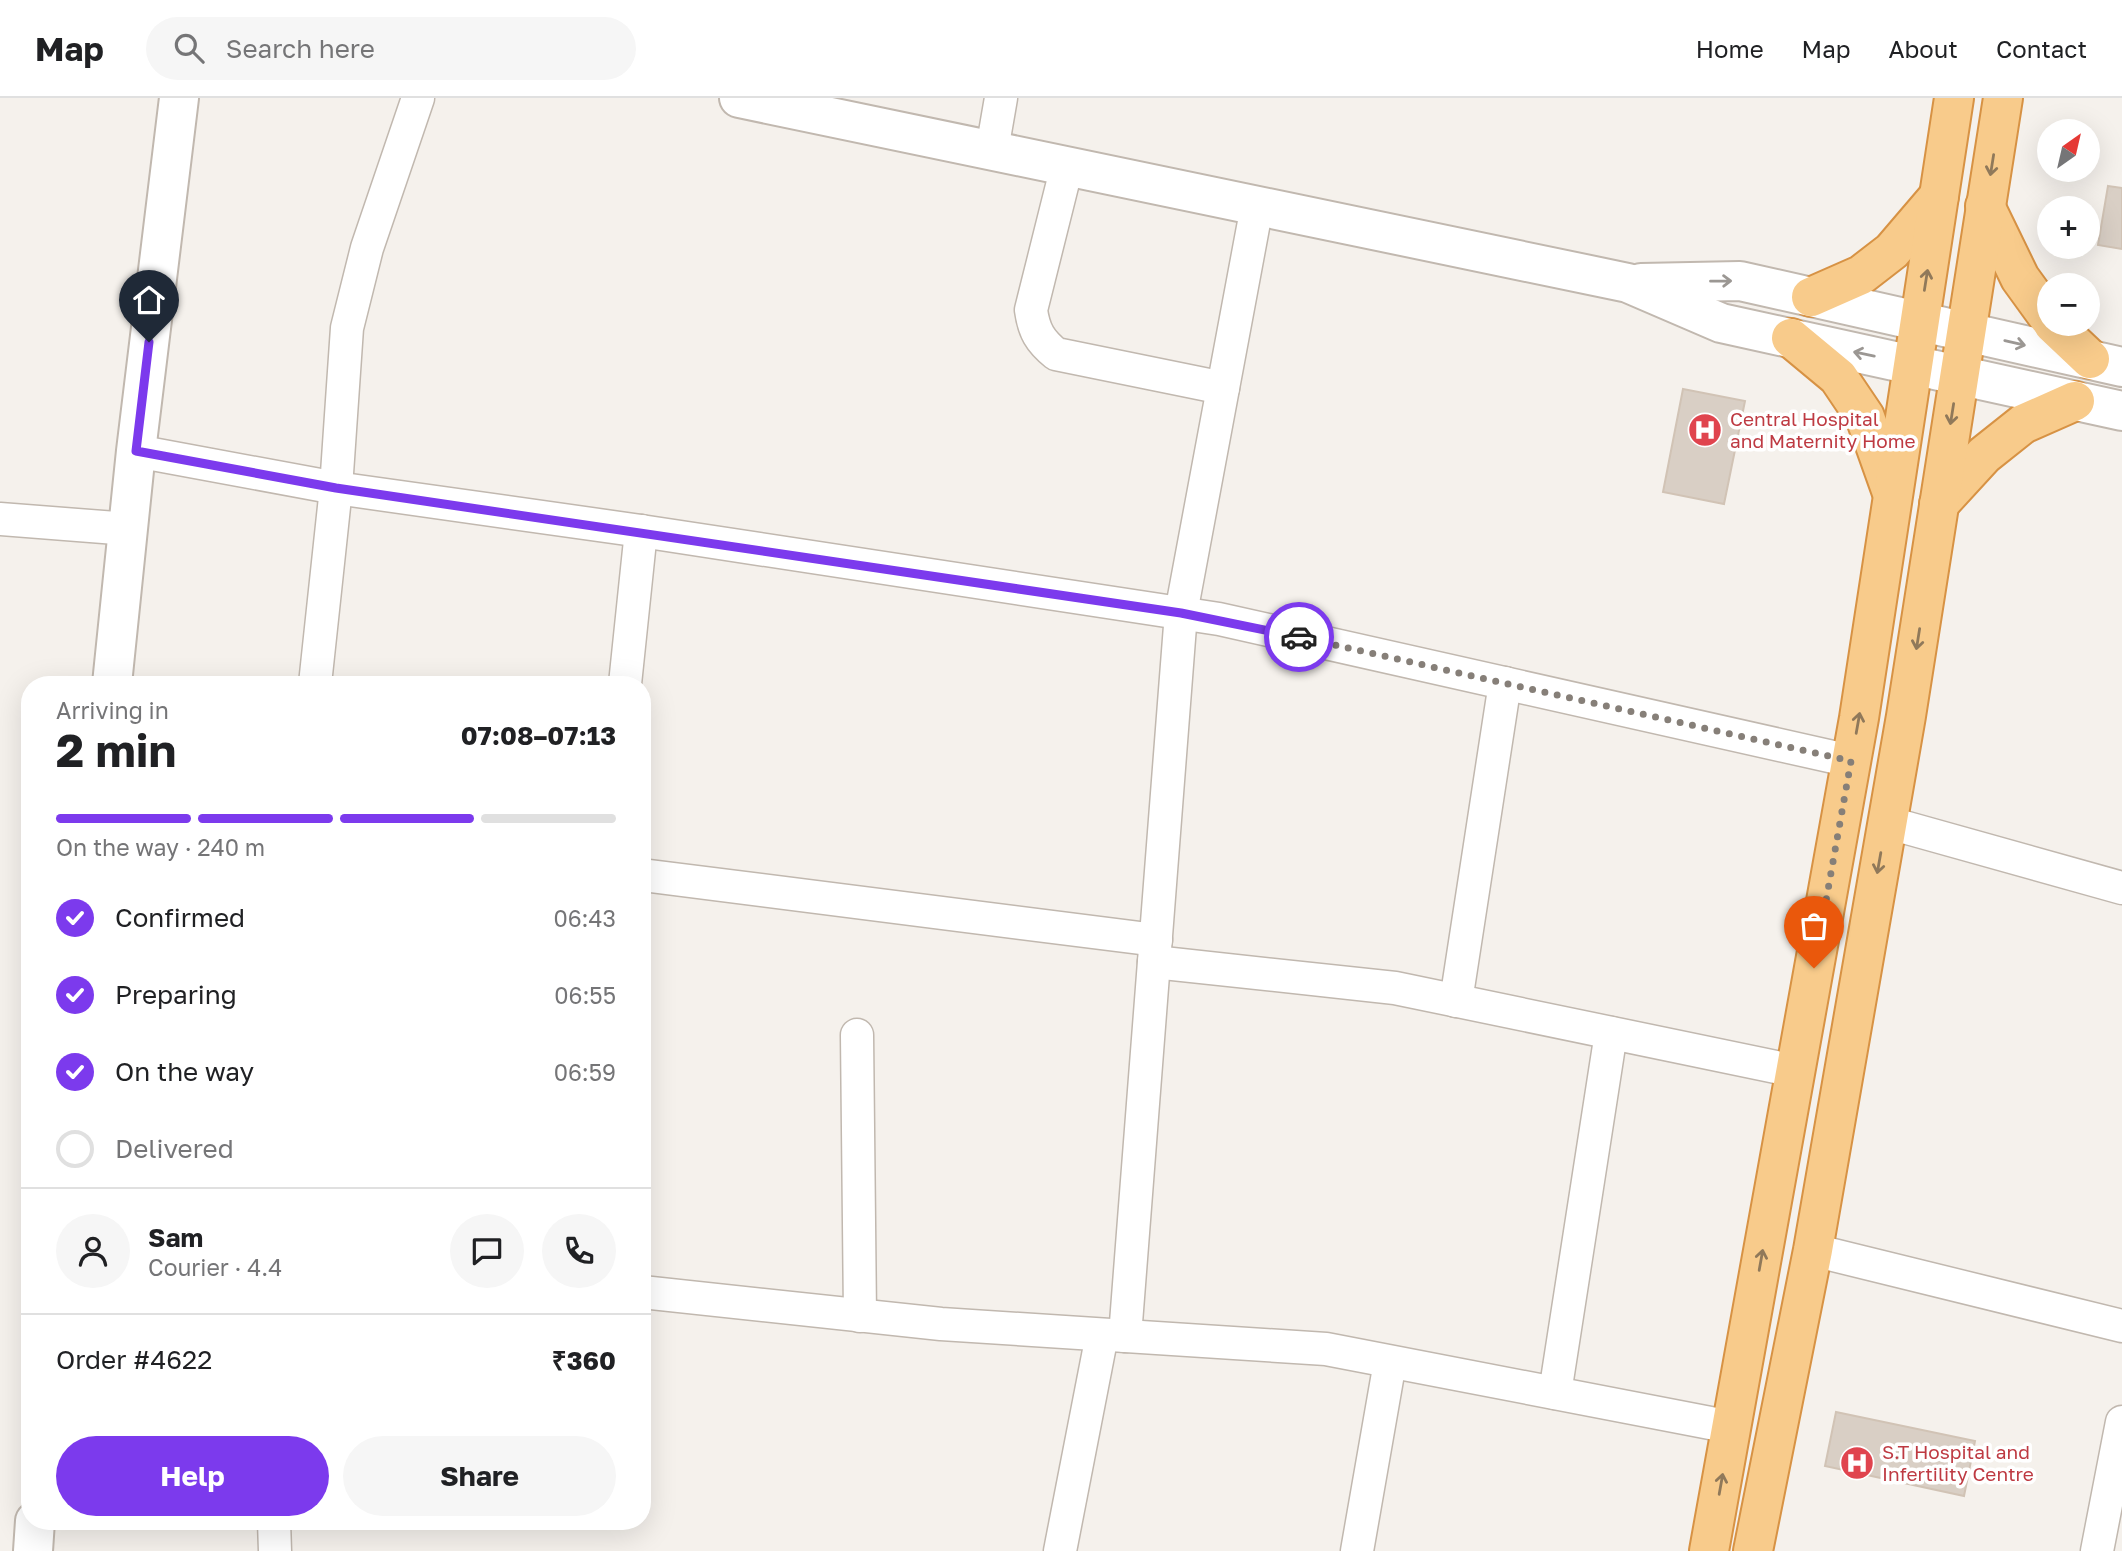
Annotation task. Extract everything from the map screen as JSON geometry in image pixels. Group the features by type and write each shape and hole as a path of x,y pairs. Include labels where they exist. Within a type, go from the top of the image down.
{"highway":[{"path":"1709,1551 1851,761 1954,98"},
{"path":"1753,1551 1813,1250 1939,504 2003,98"},
{"path":"1811,297 1861,275 1892,251 1939,196"},
{"path":"1985,206 2020,278 2037,301"},
{"path":"2069,336 2106,363"},
{"path":"1791,338 1838,377 1865,417 1893,495"},
{"path":"1939,504 1983,455 2023,424 2075,401"}],"street":[{"path":"113,676 136,451 179,98"},
{"path":"316,676 336,488 347,328 367,248 418,98"},
{"path":"739,98 1628,283 1721,323 2122,411"},
{"path":"992,150 1001,98"},
{"path":"1067,166 1031,310 1033,329 1043,344 1056,354 1223,388"},
{"path":"1060,1551 1113,1336 1155,951 1181,613 1256,206"},
{"path":"1628,283 1740,281 2106,363"},
{"path":"136,451 336,488 1181,613 1851,761"},
{"path":"0,519 129,529"},
{"path":"626,676 641,531"},
{"path":"1456,1001 1505,683"},
{"path":"1886,822 2122,888"},
{"path":"651,876 1395,988 1795,1072"},
{"path":"1555,1393 1611,1033"},
{"path":"858,1035 860,1316"},
{"path":"1813,1250 2122,1326"},
{"path":"651,1293 860,1316 1326,1349 1731,1427"},
{"path":"1357,1551 1390,1362"},
{"path":"2097,1551 2122,1422"},
{"path":"33,1551 34,1530"},
{"path":"274,1530 275,1551"}],"building":[{"path":"2108,186 2122,188 2122,249 2100,245"},
{"path":"1683,389 1745,401 1724,504 1663,492"},
{"path":"1836,1412 1975,1441 1964,1496 1825,1466"}],"way so far":[{"path":"1299,637 1851,761 1814,968"}],"place":[{"name":"Central Hospital and Maternity Home","path":"1705,430"},
{"name":"S.T Hospital and Infertility Centre","path":"1857,1463"}],"route":[{"path":"149,342 136,451 336,488 641,531 1219,619 1299,637"}]}
